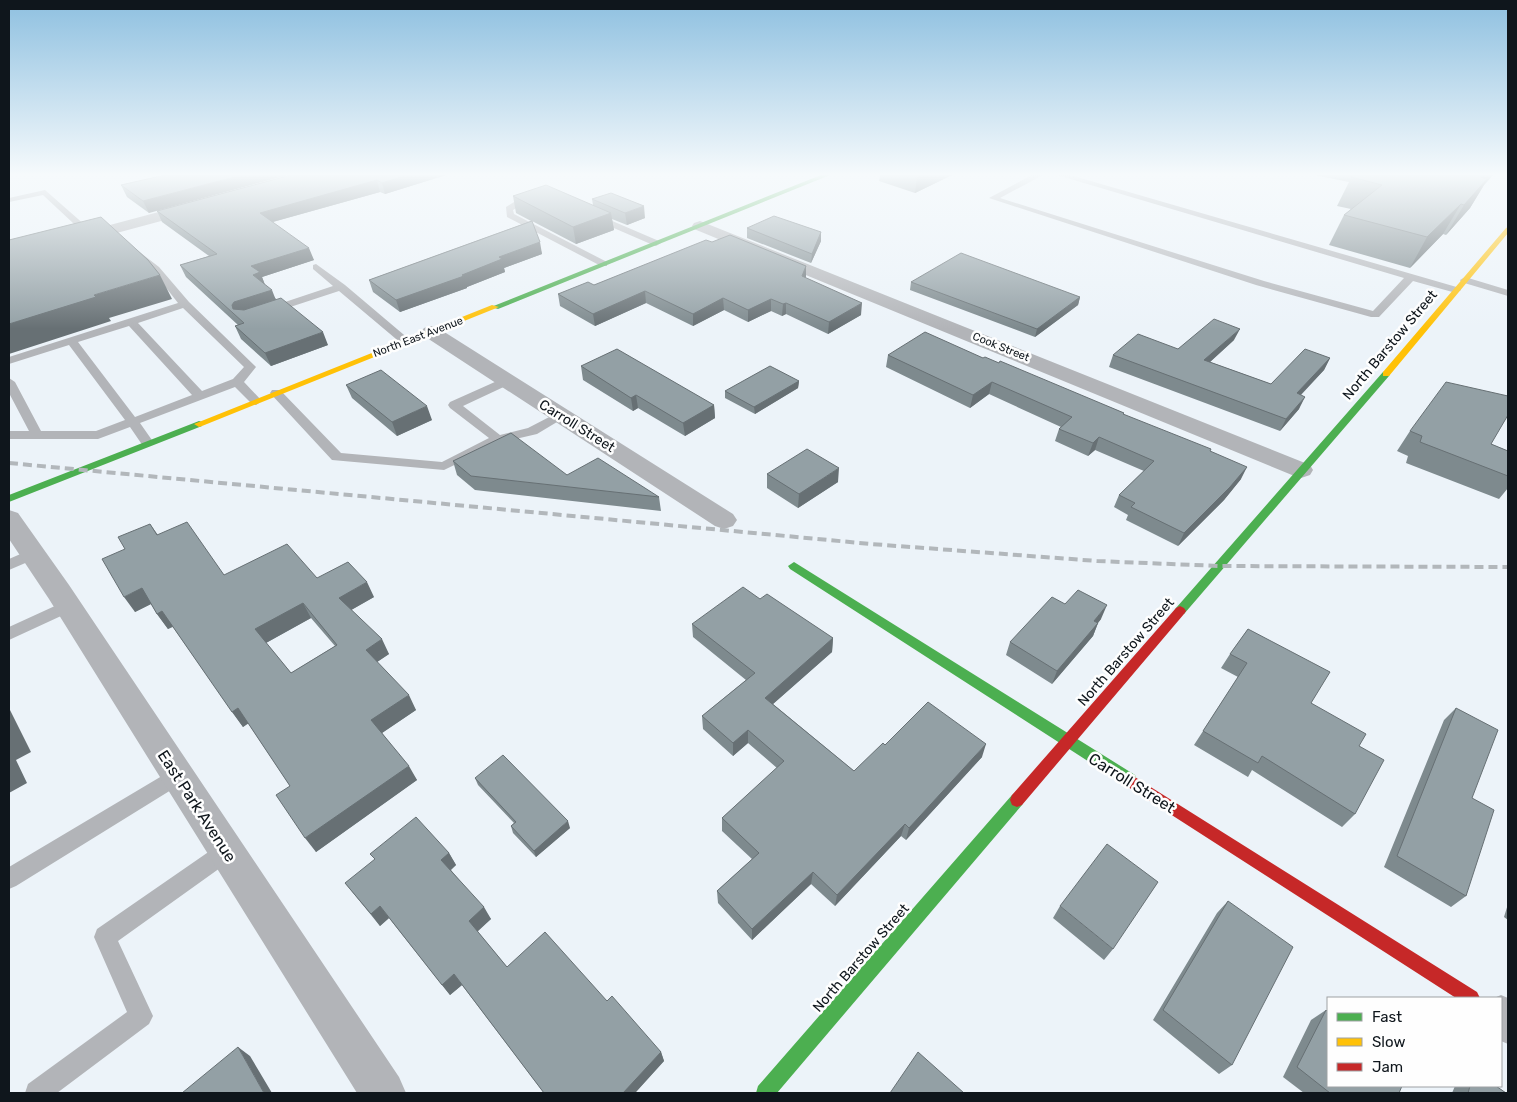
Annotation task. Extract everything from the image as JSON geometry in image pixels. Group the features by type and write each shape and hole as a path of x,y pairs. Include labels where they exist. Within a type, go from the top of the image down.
{"street":[{"path":"14,254 91,235 115,233 136,226"},
{"name":"North East Avenue","path":"9,499 699,226"},
{"name":"Cook Street","path":"701,226 1301,470"},
{"name":"North Barstow Street","path":"764,1093 1301,470 1380,381 1508,229"},
{"name":"Carroll Street","path":"431,332 724,520"},
{"name":"East Park Avenue","path":"9,519 21,559 68,606 383,1093"},
{"name":"Carroll Street","path":"794,566 1469,997"}],"lane":[{"path":"82,226 91,235"},
{"path":"532,226 604,264"},
{"path":"618,226 656,243"},
{"path":"1082,226 1260,283 1375,315 1411,276"},
{"path":"1239,226 1456,290"},
{"path":"9,435 98,435 237,382 250,367 185,304 156,269 131,247"},
{"path":"316,266 406,342"},
{"path":"1465,280 1508,293"},
{"path":"262,313 341,287"},
{"path":"9,361 185,304"},
{"path":"130,321 200,396"},
{"path":"71,341 148,443"},
{"path":"498,439 454,406 506,381"},
{"path":"9,382 37,435"},
{"path":"237,382 256,401"},
{"path":"276,393 337,457 444,466 498,439 532,431 561,416"},
{"path":"9,634 68,606"},
{"path":"9,879 177,776"},
{"path":"37,1093 141,1016 106,937 227,851"}],"building":[{"path":"63,226 111,226 148,260 160,275 9,324 9,240"},
{"path":"179,226 279,226 309,248 251,266 260,272 253,275 272,290 234,302 232,305 233,309 244,310 281,298 323,332 265,353 235,326 244,323 180,265 217,254"},
{"path":"517,226 534,226 540,242 499,257 502,259 462,275 464,276 396,300 369,280"},
{"path":"805,226 821,232 812,254 747,228"},
{"path":"1387,226 1438,226 1427,237"},
{"path":"730,235 806,266 802,276 862,303 829,322 786,303 783,304 771,299 748,310 723,298 693,314 645,291 593,314 558,294 588,282 594,285 706,240 712,242"},
{"path":"961,253 1080,297 1037,329 911,282"},
{"path":"1214,319 1240,329 1204,360 1271,384 1305,349 1330,358 1297,393 1305,397 1286,419 1113,355 1138,334 1178,349"},
{"path":"925,332 983,358 985,357 999,363 1000,361 1123,414 1211,449 1210,451 1247,467 1230,487 1184,533 1131,507 1135,503 1119,495 1154,461 1099,437 1093,443 1059,429 1072,417 992,382 973,395 888,355"},
{"path":"617,349 714,405 683,423 636,395 631,398 581,366"},
{"path":"770,366 799,381 754,407 725,391"},
{"path":"381,370 427,406 392,422 346,385"},
{"path":"1446,382 1508,396 1508,415 1491,444 1508,451 1508,476 1420,442 1422,436 1410,431"},
{"path":"511,433 567,475 598,458 659,497 471,476 453,461"},
{"path":"807,449 839,468 799,494 767,474"},
{"path":"187,522 224,575 287,544 317,578 348,562 367,582 339,598 382,639 366,650 409,695 371,720 409,766 305,838 276,795 290,786 238,708 232,712 162,611 157,614 142,588 124,597 102,559 125,549 118,537 150,524 157,535","holes":["303,603 337,645 291,673 255,629"]},
{"path":"743,587 760,599 767,594 833,638 765,698 854,771 883,743 885,745 928,702 986,744 909,828 905,824 837,895 813,872 752,929 717,891 759,853 722,818 784,761 748,730 733,743 702,716 755,673 692,624"},
{"path":"1078,590 1107,605 1094,621 1098,623 1057,671 1010,642 1052,597 1065,604"},
{"path":"1248,629 1330,672 1311,703 1366,734 1359,746 1384,760 1355,814 1262,756 1258,763 1203,731 1247,663 1230,654"},
{"path":"1456,708 1498,730 1472,798 1494,810 1466,896 1397,856"},
{"path":"503,755 568,821 534,851 511,826 516,822 475,778"},
{"path":"416,817 449,853 441,860 484,907 469,921 507,967 545,932 607,1001 612,996 661,1052 623,1093 544,1093 454,974 442,985 380,906 371,914 345,883 375,859 370,854"},
{"path":"1107,844 1158,882 1113,949 1060,906"},
{"path":"1228,901 1293,947 1232,1065 1163,1010"},
{"path":"1326,1010 1327,1087 1402,1087 1399,1093 1330,1093 1297,1067"},
{"path":"238,1047 264,1093 182,1093"},
{"path":"918,1052 964,1093 890,1093"},
{"path":"1470,1087 1497,1087 1506,1093 1468,1093"}],"railway":[{"path":"9,463 871,544 1097,561 1219,566 1508,567"}],"traffic: fast":[{"path":"495,307 698,226"},
{"path":"1180,611 1386,374"},
{"path":"9,499 199,424"},
{"path":"794,566 1130,780"},
{"path":"765,1093 1017,800"}],"traffic: slow":[{"path":"1386,374 1508,229"},
{"path":"199,424 495,307"}],"traffic: jam":[{"path":"1017,800 1180,611"},
{"path":"1130,780 1469,997"}]}
